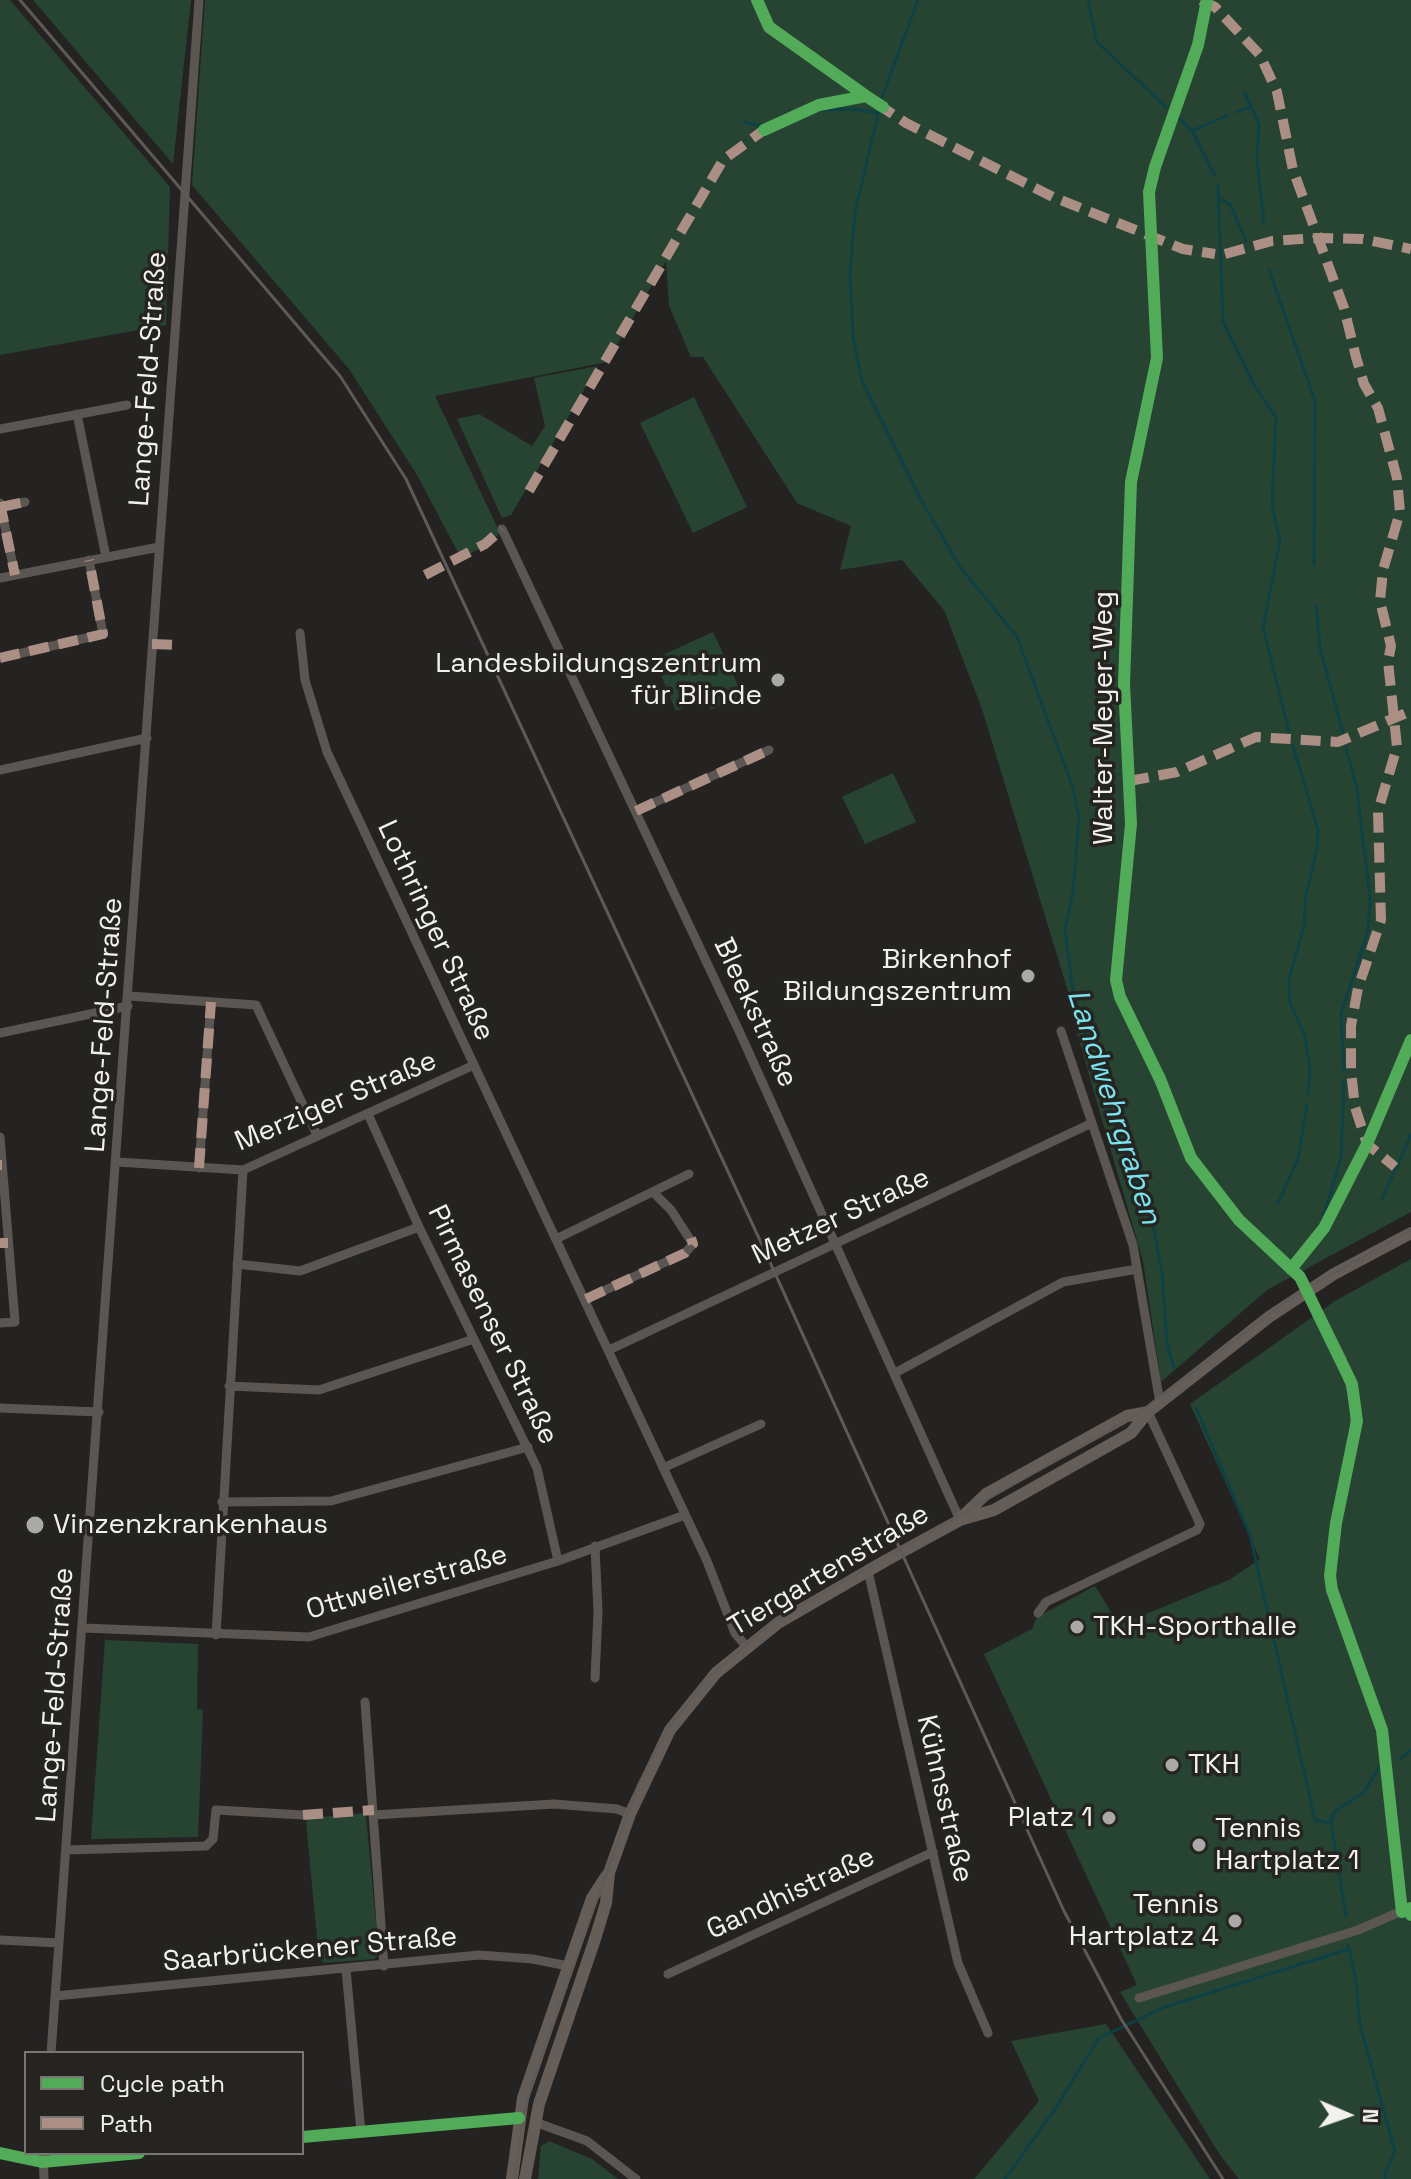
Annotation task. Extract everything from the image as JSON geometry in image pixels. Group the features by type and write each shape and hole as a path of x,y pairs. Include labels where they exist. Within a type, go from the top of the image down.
{"main road":[{"name":"Tiergartenstraße","path":"525,2179 535,2122 606,1903 609,1873 630,1814 670,1730 692,1699 746,1646 778,1623 960,1520 990,1492 1127,1416 1148,1412 1307,1290 1411,1233"},
{"name":"Tiergartenstraße","path":"512,2179 519,2118 592,1898 609,1873"},
{"path":"519,2118 535,2122"}],"street":[{"name":"Lange-Feld-Straße","path":"51,2051 199,0"},
{"path":"0,429 127,405"},
{"path":"77,414 106,557"},
{"path":"15,575 0,505 25,502"},
{"name":"Bleekstraße","path":"502,529 636,811 960,1520"},
{"path":"0,578 159,547"},
{"path":"0,658 103,634 89,560"},
{"name":"Lothringer Straße","path":"300,633 305,680 327,752 586,1299 707,1561 735,1633 746,1646"},
{"path":"0,770 147,738"},
{"path":"636,811 769,750"},
{"path":"0,1033 128,1001 256,1005 317,1135"},
{"path":"199,1168 211,1002"},
{"path":"1061,1031 1133,1245 1160,1403"},
{"name":"Merziger Straße","path":"117,1162 243,1170 474,1065"},
{"name":"Pirmasenser Straße","path":"368,1114 419,1227 537,1468 558,1561"},
{"name":"Metzer Straße","path":"609,1350 1092,1123"},
{"path":"0,1137 4,1243 15,1322 0,1323"},
{"path":"216,1635 243,1170"},
{"path":"556,1239 689,1174"},
{"path":"586,1299 685,1253 693,1244 671,1210 654,1193"},
{"path":"237,1264 300,1271 419,1227"},
{"path":"895,1373 1063,1282 1137,1269"},
{"path":"1139,1998 1358,1930 1406,1910 1382,1730 1332,1590 1330,1576 1336,1523 1355,1431 1355,1402 1342,1359 1307,1290"},
{"path":"229,1386 319,1390 474,1339"},
{"path":"0,1408 99,1412"},
{"path":"1038,1613 1046,1602 1197,1530 1200,1524 1148,1412"},
{"path":"663,1468 761,1424"},
{"path":"222,1502 331,1501 528,1447"},
{"name":"Ottweilerstraße","path":"83,1628 309,1637 558,1561 685,1515"},
{"path":"595,1546 598,1612 595,1678"},
{"name":"Kühnsstraße","path":"868,1571 958,1963 988,2033"},
{"path":"365,1702 374,1815 371,1820 384,1966"},
{"path":"374,1815 554,1804 617,1809 630,1814"},
{"path":"66,1850 206,1846 213,1839 216,1810 303,1815"},
{"name":"Gandhistraße","path":"668,1974 933,1852"},
{"path":"0,1940 59,1943"},
{"name":"Saarbrückener Straße","path":"55,1996 479,1955 568,1966"},
{"path":"346,1969 361,2132"},
{"path":"304,2137 519,2118"},
{"path":"535,2122 587,2141 636,2179"},
{"path":"0,2153 43,2157 91,2155"},
{"path":"43,2157 44,2179"}],"green space":[{"path":"0,0 10,0 170,187 166,325 0,355"},
{"path":"33,0 191,0 173,164"},
{"path":"205,0 1411,0 1411,1212 1267,1290 1161,1382 1143,1261 1076,1030 1077,1021 982,709 944,610 902,560 840,570 851,526 797,503 703,357 691,357 669,306 666,261 607,362 435,396 500,533 489,544 461,558 417,475 349,369 192,185"},
{"path":"598,366 511,515 502,518 457,419 479,414 532,446 545,426 534,378"},
{"path":"694,397 747,507 693,533 640,423"},
{"path":"713,632 742,694 711,710 704,698 676,711 654,659"},
{"path":"893,773 916,822 865,844 842,797"},
{"path":"1411,1259 1411,2179 1239,2179 1220,2155 1120,1992 1137,1985 984,1654 1032,1629 1037,1617 1095,1586 1119,1625 1229,1580 1260,1559 1190,1404 1335,1301"},
{"path":"105,1640 198,1644 197,1709 203,1710 198,1837 91,1839"},
{"path":"363,1813 366,1816 379,1955 374,1959 324,1963 319,1958 306,1822 310,1818"},
{"path":"1106,2024 1210,2179 974,2179 1039,2101 1011,2041"},
{"path":"549,2141 592,2159 618,2179 538,2179 541,2146"}],"waterway":[{"name":"Landwehrgraben","path":"918,0 882,97 855,212 850,272 853,337 862,381 920,498 958,564 1017,637 1073,788 1079,817 1073,893 1065,928 1072,985 1089,1050 1154,1230 1162,1272 1167,1344 1174,1368"},
{"path":"1088,0 1097,42 1167,108"},
{"path":"1245,94 1259,124 1257,158 1264,222"},
{"path":"1237,112 1251,107"},
{"path":"744,122 775,129 819,110 855,109 878,113"},
{"path":"1192,131 1228,115"},
{"path":"1179,118 1192,131 1215,176"},
{"path":"1218,185 1223,322 1254,385 1276,417 1272,505 1280,540 1263,627 1289,732"},
{"path":"1220,199 1230,204 1246,241"},
{"path":"1269,270 1315,401 1314,565"},
{"path":"1316,606 1320,648 1343,733"},
{"path":"1293,746 1318,830 1317,849 1306,895 1304,926 1289,979 1290,1003 1305,1036 1310,1069 1308,1094"},
{"path":"1344,1070 1341,1014 1368,931 1370,899 1357,789 1346,747"},
{"path":"1321,1224 1341,1158 1344,1081"},
{"path":"1278,1203 1298,1159 1307,1105"},
{"path":"1382,1199 1411,1135"},
{"name":"Landwehrgraben","path":"1196,1408 1250,1535 1315,1820 1331,1823 1346,1916"},
{"path":"1401,1758 1411,1750"},
{"path":"1331,1823 1334,1812 1363,1793 1381,1765"},
{"name":"Landwehrgraben","path":"1348,1945 1356,1982 1360,2025 1395,2151 1384,2176 1386,2179"},
{"path":"1005,2179 1055,2109 1099,2038 1165,2007 1349,1949"}],"tram line":[{"path":"515,2179 523,2118 533,2080 638,1785 666,1732 706,1679 773,1622 1139,1413 1292,1297 1411,1230"}],"railway":[{"path":"20,0 340,376 406,479 764,1249 1064,1911 1121,2019 1223,2179"}],"marked path":[{"path":"1201,0 1215,7 1260,55 1277,92 1293,170 1344,308 1364,384 1378,408 1397,478 1400,512 1383,570 1380,601 1391,646 1388,661 1397,747 1378,811 1381,920 1358,988 1351,1026 1355,1107 1367,1144 1395,1167"},
{"path":"876,103 906,123 1053,197 1183,249 1215,254"},
{"path":"529,491 723,160 768,127"},
{"path":"1225,254 1272,241 1316,238 1363,239 1411,249"},
{"path":"1,507 25,502"},
{"path":"0,503 15,575"},
{"path":"425,575 485,544 502,529"},
{"path":"0,658 103,634 89,560"},
{"path":"152,644 175,645"},
{"path":"1129,781 1177,772 1256,737 1338,742 1411,711"},
{"path":"636,811 769,750"},
{"path":"199,1168 211,1002"},
{"path":"586,1299 685,1253 693,1244 691,1238"},
{"path":"0,1243 8,1243"},
{"path":"303,1815 374,1810"}],"cycle path":[{"path":"757,0 769,27 866,96"},
{"name":"Walter-Meyer-Weg","path":"1207,0 1198,45 1149,192 1157,358 1131,482 1124,684 1131,824 1116,980 1120,997 1160,1079 1191,1158 1239,1220 1300,1277 1352,1384 1357,1421 1336,1523 1330,1576 1332,1590 1382,1730 1402,1912 1411,1908 1411,1915"},
{"path":"764,130 819,105 866,96 883,107"},
{"path":"1291,1269 1324,1228 1367,1144 1411,1040"},
{"path":"304,2137 519,2118"},
{"path":"0,2153 42,2162 117,2155"}],"place":[{"name":"Landesbildungszentrum für Blinde","path":"778,680"},
{"name":"Birkenhof Bildungszentrum","path":"1028,976"},
{"name":"Vinzenzkrankenhaus","path":"35,1525"},
{"name":"TKH-Sporthalle","path":"1077,1627"},
{"name":"TKH","path":"1172,1765"},
{"name":"Platz 1","path":"1109,1818"},
{"name":"Tennis Hartplatz 1","path":"1199,1845"},
{"name":"Tennis Hartplatz 4","path":"1235,1921"}]}
